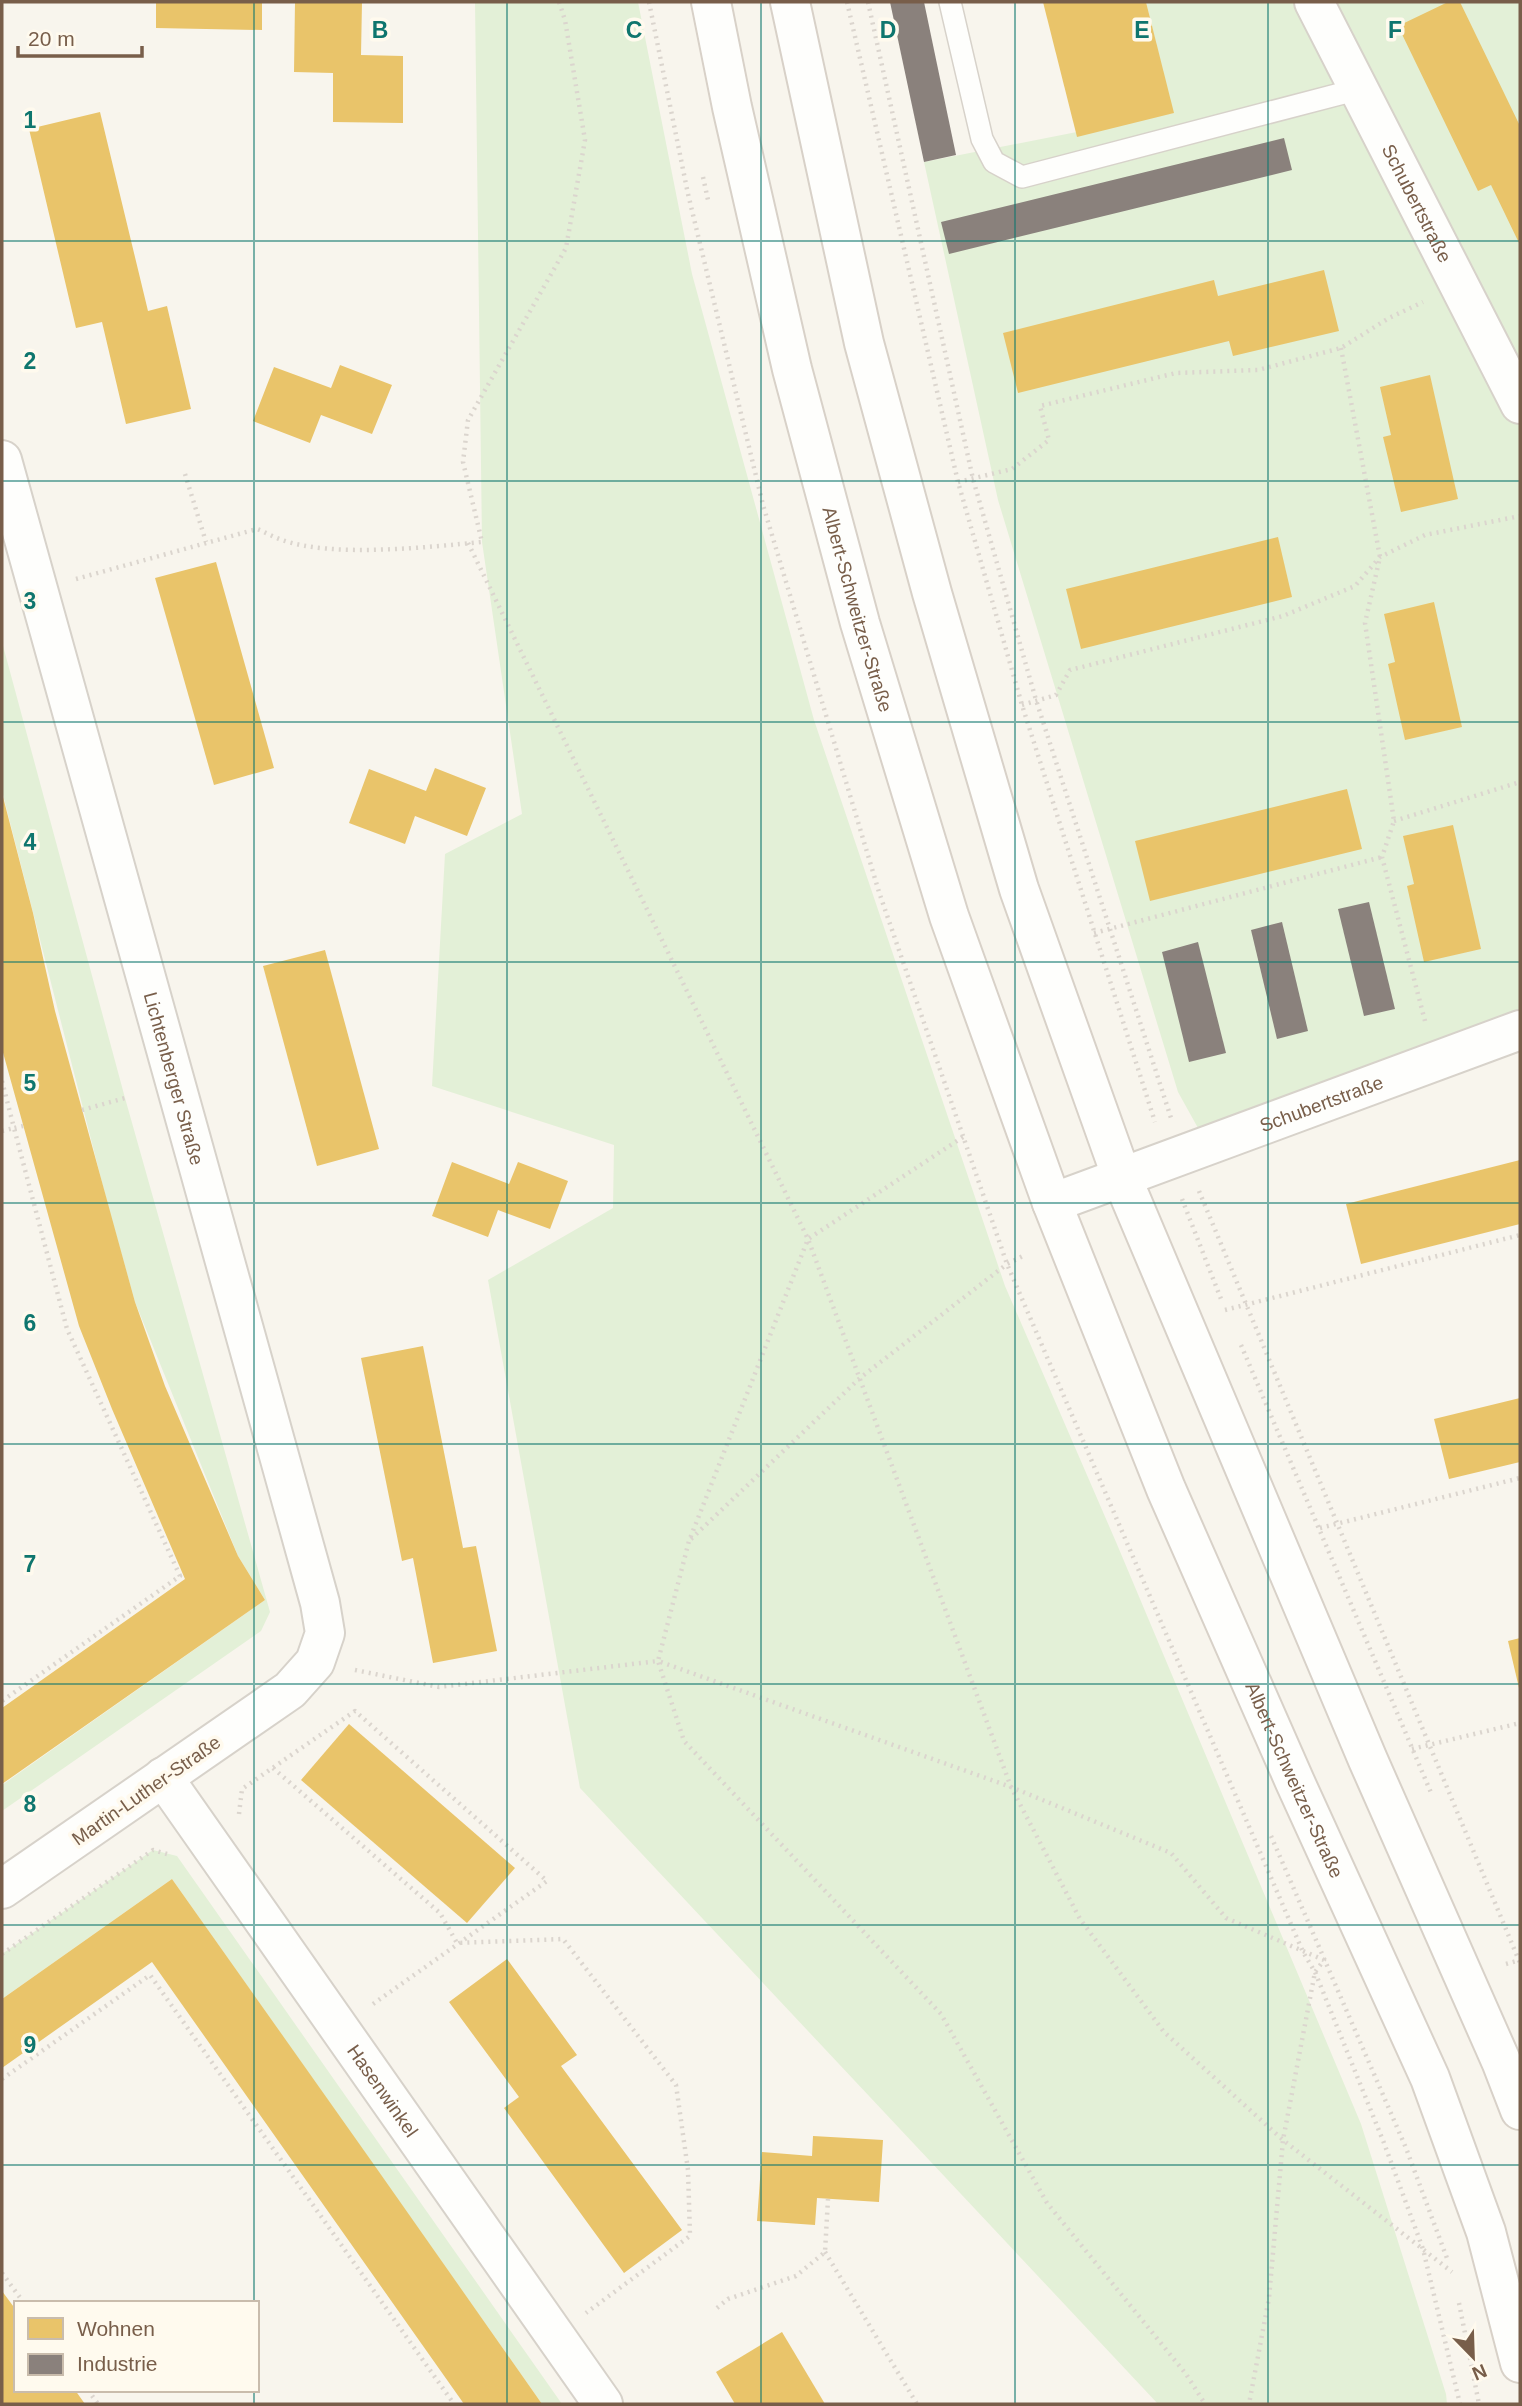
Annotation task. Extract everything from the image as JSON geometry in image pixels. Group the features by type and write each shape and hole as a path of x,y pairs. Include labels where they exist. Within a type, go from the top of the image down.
{"main road":[{"name":"Albert-Schweitzer-Straße","path":"710,2 793,369 860,623 949,916 1052,1203 1166,1489 1295,1782 1430,2078 1486,2232 1520,2363"},
{"path":"790,2 864,343 932,593 1019,889 1122,1178 1368,1760 1520,2110"},
{"name":"Schubertstraße","path":"1314,2 1520,404"},
{"name":"Lichtenberger Straße","path":"2,460 320,1603 325,1633 315,1662 290,1690"},
{"name":"Schubertstraße","path":"1122,1178 1520,1030"},
{"path":"1052,1203 1122,1178"},
{"name":"Martin-Luther-Straße","path":"2,1889 290,1690"},
{"name":"Hasenwinkel","path":"163,1777 603,2404"}],"lane":[{"path":"950,2 982,139 994,162 1022,177 1359,89"}],"path":[{"path":"38,590 257,528 283,541 324,548 395,549 482,542 463,462 468,420 566,248 585,140 565,20 559,2"},
{"path":"649,2 688,194 763,505 879,892 1007,1264 1304,1952 1315,1972 1384,2143 1423,2249 1460,2404"},
{"path":"847,2 958,482 1022,705 1094,933 1226,1310 1520,1235"},
{"path":"868,2 973,479 1037,700 1110,930 1175,1158 1248,1306 1428,1746 1520,1961 1506,1964 1510,1975"},
{"path":"958,482 1012,469 1049,440 1040,406 1176,373 1258,370 1342,348 1389,318 1459,285"},
{"path":"1342,348 1380,557 1365,623 1394,821 1382,857 1435,1061"},
{"path":"185,474 205,542"},
{"path":"1022,705 1056,695 1070,670 1283,616 1355,586 1380,557 1424,535 1520,516"},
{"path":"468,544 808,1239 1011,1787 1080,1919 1164,2032 1283,2140 1452,2272 1455,2285"},
{"path":"1394,821 1520,782"},
{"path":"1094,933 1382,857"},
{"path":"2,1081 67,1329 180,1576 2,1701"},
{"path":"82,1110 125,1098"},
{"path":"2,1131 23,1126"},
{"path":"963,1137 808,1239 688,1541 658,1661 684,1741 941,2014 1047,2203 1186,2374 1205,2404"},
{"path":"688,1541 860,1378 1007,1264 1025,1255"},
{"path":"1237,1336 1434,1800"},
{"path":"1320,1528 1520,1478"},
{"path":"315,1662 439,1687 658,1661 1011,1787 1171,1853 1226,1918 1324,1960 1315,1972 1283,2140 1269,2298 1249,2404"},
{"path":"239,1817 243,1789 355,1711 547,1881 369,2007"},
{"path":"1412,1749 1520,1723"},
{"path":"273,1768 440,1913 457,1944"},
{"path":"2,1954 153,1850 177,1856"},
{"path":"457,1944 563,1939 676,2085 688,2170 690,2236 585,2314"},
{"path":"2,2079 150,1975 454,2404"},
{"path":"828,2199 825,2252 917,2404"},
{"path":"717,2308 728,2299 796,2276 825,2252"},
{"path":"2,2273 23,2301"},
{"path":"1458,2299 1479,2404"}],"green space":[{"path":"475,2 638,2 692,274 814,720 1005,1286 1361,2124 1447,2404 1158,2404 580,1788 488,1280 613,1208 614,1145 432,1086 445,854 522,814 482,542"},
{"path":"1146,2 1520,2 1520,1030 1208,1146 1178,1092 998,500 924,162 1173,113"},
{"path":"2,642 125,1098 270,1612 261,1631 2,1811 2,1785 265,1600 238,1556 135,1302 107,1202 2,791"},
{"path":"153,1850 177,1856 562,2404 542,2404 172,1879 2,1999 2,1954"}],"building: Wohnen":[{"path":"156,2 262,2 262,30 156,28"},
{"path":"295,2 362,2 361,55 403,56 403,123 333,122 333,73 294,72"},
{"path":"1043,2 1146,2 1174,113 1077,137"},
{"path":"1448,2 1460,2 1520,126 1520,245 1491,185 1478,191 1398,26"},
{"path":"100,112 148,311 167,306 191,409 126,424 102,322 76,328 29,129"},
{"path":"1324,270 1339,331 1233,356 1229,341 1018,393 1003,333 1214,280 1218,296"},
{"path":"340,365 392,385 372,434 321,415 310,443 253,421 274,367 331,388"},
{"path":"1430,375 1458,499 1401,512 1383,437 1391,435 1380,387"},
{"path":"1278,537 1292,597 1081,649 1066,589"},
{"path":"216,562 274,768 214,785 155,578"},
{"path":"1434,602 1462,727 1405,740 1388,664 1395,662 1384,614"},
{"path":"435,768 486,788 467,836 415,816 405,844 349,823 369,769 426,791"},
{"path":"1347,789 1362,849 1150,901 1135,841"},
{"path":"2,793 55,1011 135,1302 165,1386 238,1556 265,1600 2,1784 2,1708 185,1579 79,1326 2,1049"},
{"path":"1453,825 1481,949 1424,962 1407,886 1414,884 1403,836"},
{"path":"325,950 379,1149 317,1166 263,966"},
{"path":"1520,1160 1520,1224 1361,1264 1346,1204"},
{"path":"452,1162 509,1184 518,1162 568,1181 550,1229 498,1210 488,1237 432,1216"},
{"path":"423,1346 463,1548 476,1546 497,1651 433,1663 413,1558 402,1561 361,1358"},
{"path":"1520,1398 1520,1462 1449,1479 1434,1419"},
{"path":"1520,1638 1520,1688 1519,1688 1508,1641"},
{"path":"349,1724 515,1868 467,1923 301,1780"},
{"path":"172,1879 542,2404 464,2404 152,1962 2,2068 2,1999"},
{"path":"507,1959 577,2055 561,2066 682,2230 624,2273 504,2108 519,2097 449,2002"},
{"path":"813,2136 883,2140 879,2202 817,2198 815,2225 757,2221 762,2152 812,2156"},
{"path":"2,2291 14,2307 14,2392 76,2392 85,2404 2,2404"},
{"path":"782,2332 825,2404 735,2404 716,2372"}],"building: Industrie":[{"path":"890,2 924,2 956,155 924,162"},
{"path":"1284,138 1292,170 949,254 941,222"},
{"path":"1369,902 1395,1009 1364,1016 1338,909"},
{"path":"1282,922 1308,1031 1277,1039 1251,930"},
{"path":"1198,942 1226,1053 1189,1062 1162,952"}]}
